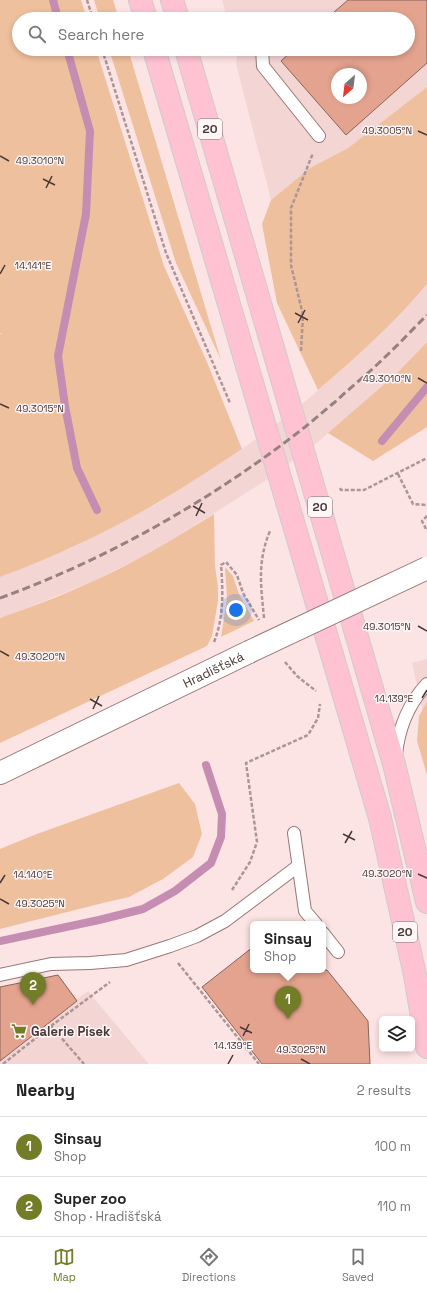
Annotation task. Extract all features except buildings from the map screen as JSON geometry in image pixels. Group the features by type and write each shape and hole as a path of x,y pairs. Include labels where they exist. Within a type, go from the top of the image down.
{"highway":[{"path":"140,0 144,12"},
{"path":"172,0 176,12"},
{"name":"20","path":"156,56 380,818 415,975 427,1047"},
{"name":"20","path":"188,56 394,764 427,902"}],"street":[{"name":"Hradišťská","path":"0,773 249,652 427,568"}],"lane":[{"path":"262,56 263,66 319,136"},
{"path":"394,764 397,743 403,724 411,705 427,684"},
{"path":"294,833 305,911 313,921"},
{"path":"0,975 51,964 126,960 170,946 197,936 225,921 298,866"},
{"path":"326,937 338,952"}],"path":[{"path":"87,0 91,12"},
{"path":"104,56 166,253 210,355"},
{"path":"301,355 303,315 291,265 292,208 319,136"},
{"path":"341,490 364,490 427,458"},
{"path":"398,474 413,504 427,505"},
{"path":"427,516 422,521 427,531"},
{"path":"214,643 219,630 222,600 221,565 226,562 237,575 243,593 262,622 260,578 264,545 272,525"},
{"path":"282,659 297,676 321,695"},
{"path":"231,891 250,862 257,842 246,763 308,735 318,718 320,703"},
{"path":"170,946 177,962 259,1064"},
{"path":"3,1064 112,981"},
{"path":"52,1026 84,1064"}],"shaded area":[{"path":"0,0 81,0 85,12 12,12 12,56 98,56 164,266 207,362 242,449 168,497 138,514 80,543 0,577 0,334 2,333 0,333"},
{"path":"94,0 113,0 117,12 98,12"},
{"path":"222,0 427,0 427,87 348,148 310,168 271,200 236,64 237,56 415,56 415,12 225,12"},
{"path":"111,56 130,56 221,360 176,263"},
{"path":"427,87 427,284 375,339 318,390 277,303 262,224 271,200 310,168 348,148"},
{"path":"427,284 427,342 397,373 318,442 265,481 142,557 91,582 0,618 0,577 75,546 158,503 242,449 294,411 339,372 370,344"},
{"path":"427,342 427,427 373,461 328,433 397,373"},
{"path":"214,514 215,566 218,601 212,636 207,646 0,743 0,618 57,597 107,575 154,550"},
{"path":"225,567 233,576 239,594 254,621 221,637 227,598"},
{"path":"427,659 427,732 412,663"},
{"path":"427,702 427,775 417,741 419,716"},
{"path":"179,783 195,804 202,834 193,857 163,879 129,897 0,929 0,849 34,835"},
{"name":"Galerie Písek","path":"58,975 77,999 88,991 149,1064 0,1064 0,987"}],"waterway":[{"path":"53,0 56,12"},
{"path":"69,56 90,131 86,214 58,356 65,406 77,468 97,510"},
{"path":"382,441 427,387"},
{"path":"0,941 143,909 175,891 211,863 221,837 222,814 206,765"}],"railway":[{"path":"0,598 81,565 121,545 197,502 234,478 305,427 335,402 378,364 427,315"}],"place":[{"name":"Super zoo","path":"33,1005"},
{"name":"Sinsay","path":"288,1019"},
{"name":"Galerie Písek","path":"19,1031"}]}
